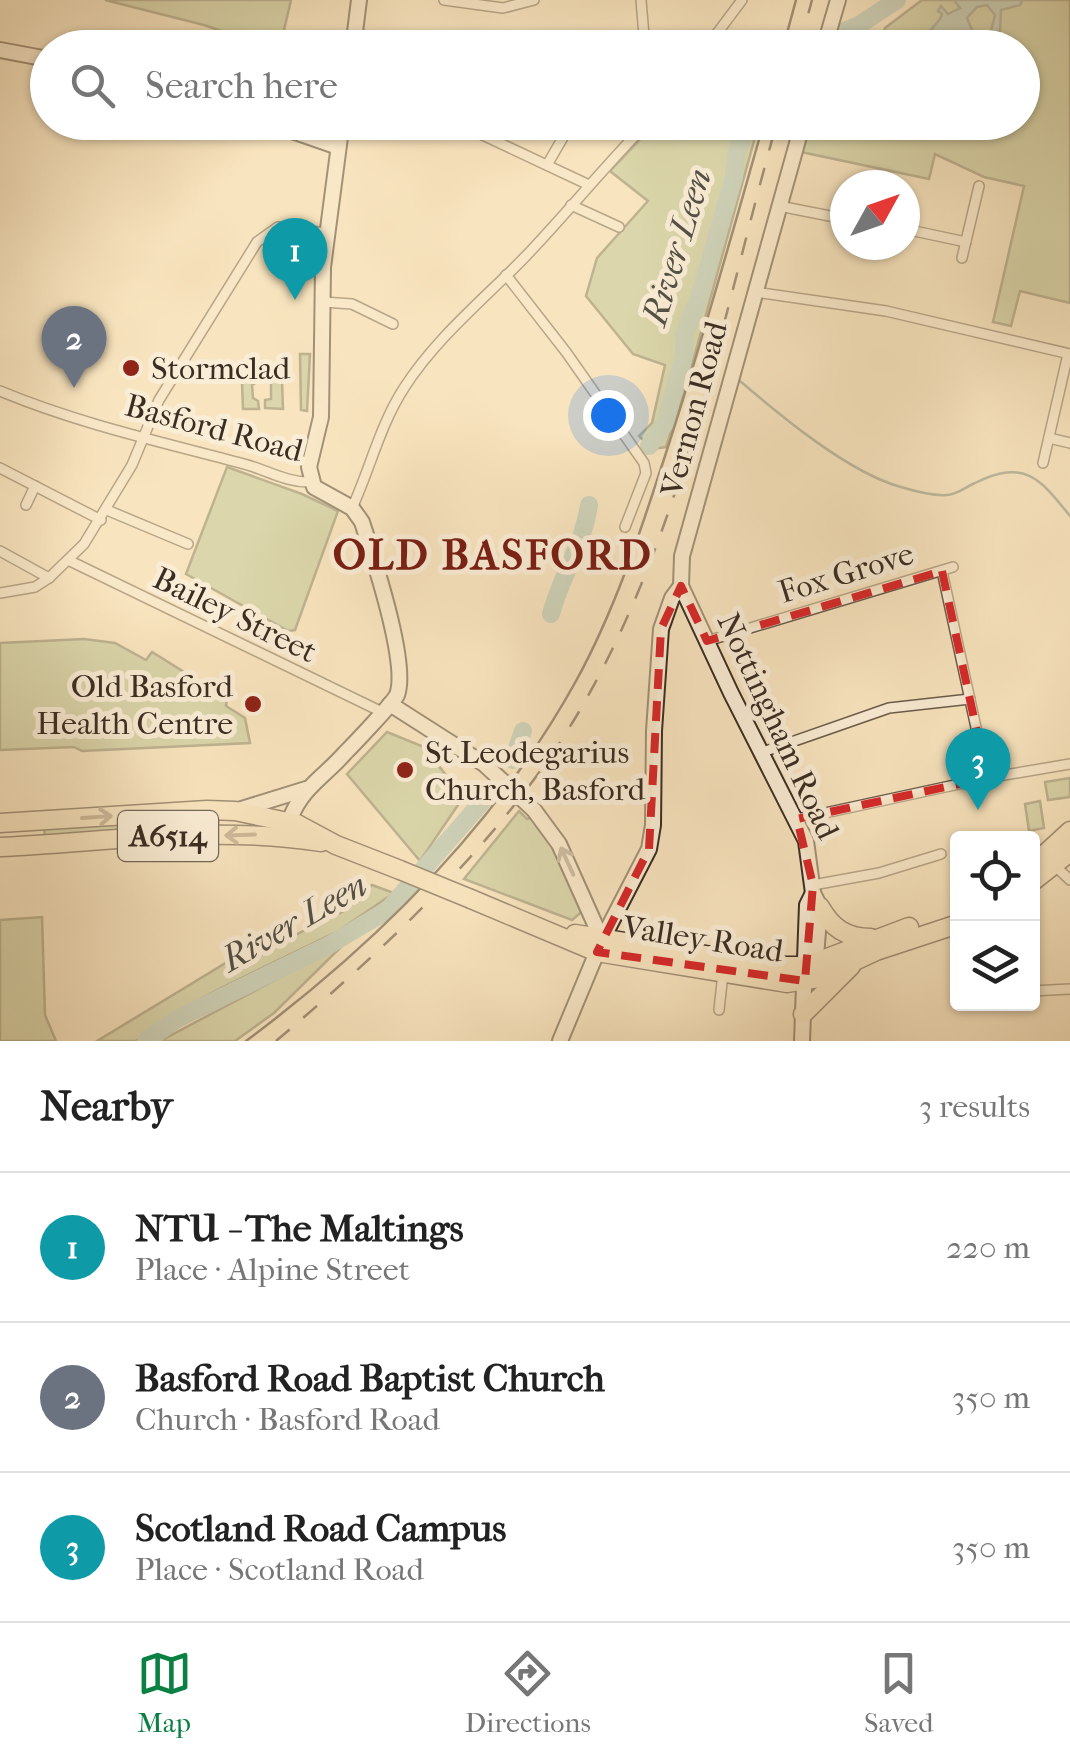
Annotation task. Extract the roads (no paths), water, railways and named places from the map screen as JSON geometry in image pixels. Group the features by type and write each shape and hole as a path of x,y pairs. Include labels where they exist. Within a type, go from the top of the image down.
{"highway":[{"name":"A6514","path":"0,823 235,811 297,824 336,845"},
{"path":"30,821 32,846"},
{"path":"1040,859 1070,832"},
{"name":"A6514","path":"0,848 163,836 270,834 336,845"},
{"name":"Valley Road","path":"336,845 554,932 723,974 787,983 872,938 950,914"},
{"path":"1040,875 1070,852"},
{"path":"815,895 830,922 845,934 872,938"},
{"name":"Valley Road","path":"600,946 774,966 818,978 858,958 950,927"},
{"path":"803,1014 858,958"}],"street":[{"path":"355,30 359,0"},
{"path":"444,0 503,8 534,0"},
{"path":"641,0 644,30"},
{"path":"829,30 838,0"},
{"path":"719,30 741,1"},
{"path":"0,50 30,56"},
{"path":"318,140 338,147"},
{"path":"311,482 309,467 321,418 326,233 339,140"},
{"path":"495,140 588,184"},
{"path":"547,164 561,140"},
{"path":"297,824 291,817 306,789 339,760 386,708 398,687 397,654 362,522 352,508 384,427 406,384 484,294 631,140"},
{"name":"Vernon Road","path":"560,1041 600,946 649,849 661,629 672,598 681,586 682,556 798,140"},
{"path":"962,258 979,186"},
{"path":"572,205 619,227"},
{"path":"779,206 830,216"},
{"path":"0,593 34,587 50,578 104,515 132,465 150,416 172,376 257,242 278,227 326,233"},
{"path":"920,232 966,242"},
{"path":"506,274 644,462 646,474 625,528"},
{"path":"755,292 886,311 1069,354 1043,463"},
{"path":"323,302 352,304 393,325"},
{"name":"Basford Road","path":"0,391 65,418 246,464 292,481 311,482 318,490 352,508"},
{"path":"1049,438 1070,443"},
{"path":"0,468 104,515 188,544"},
{"path":"26,505 36,486"},
{"path":"0,551 50,578"},
{"name":"Bailey Street","path":"68,560 386,708"},
{"name":"Fox Grove","path":"707,641 954,567"},
{"path":"942,571 988,778"},
{"name":"Nottingham Road","path":"681,586 808,847 815,895 816,956 806,973 802,1041"},
{"path":"760,752 890,708 970,699"},
{"path":"386,708 484,764 534,810 559,844 592,916 600,946"},
{"path":"797,819 1070,764"},
{"path":"235,811 306,789"},
{"path":"815,895 941,854"},
{"path":"1054,864 1070,880"},
{"path":"554,932 576,928 592,916"},
{"path":"720,1010 723,974"},
{"path":"1040,990 1070,988"}],"water":[{"path":"954,0 1022,1 1001,10 1000,30 991,30 995,15 987,5 977,7 967,18 972,30 931,30 940,19 941,6 948,14 960,8"}],"waterway":[{"name":"River Leen","path":"846,30 897,0"},
{"name":"River Leen","path":"649,446 665,423 684,356 684,335 700,295 741,140"},
{"path":"677,384 687,379"},
{"path":"740,381 816,442 881,480 918,492 947,495 992,476 1018,473 1039,482 1070,516"},
{"name":"River Leen","path":"551,614 589,505"},
{"name":"River Leen","path":"513,760 523,731"},
{"name":"River Leen","path":"146,1041 177,1019 329,945 388,910 493,789"}],"tram line":[{"path":"788,30 796,0"},
{"path":"246,1041 341,964 430,878 509,784 576,681 615,599 646,514 759,140"}],"railway":[{"path":"804,30 812,0"},
{"path":"276,1041 359,969 440,890 514,805 577,715 614,646 672,501 696,426 772,140"}],"place":[{"name":"NTU - The Maltings","path":"295,300"},
{"name":"Stormclad","path":"131,368"},
{"name":"Basford Road Baptist Church","path":"74,388"},
{"name":"Old Basford Health Centre","path":"253,704"},
{"name":"St Leodegarius Church, Basford","path":"405,770"},
{"name":"Scotland Road Campus","path":"978,810"}],"district":[{"name":"OLD BASFORD","path":"493,555"}]}
